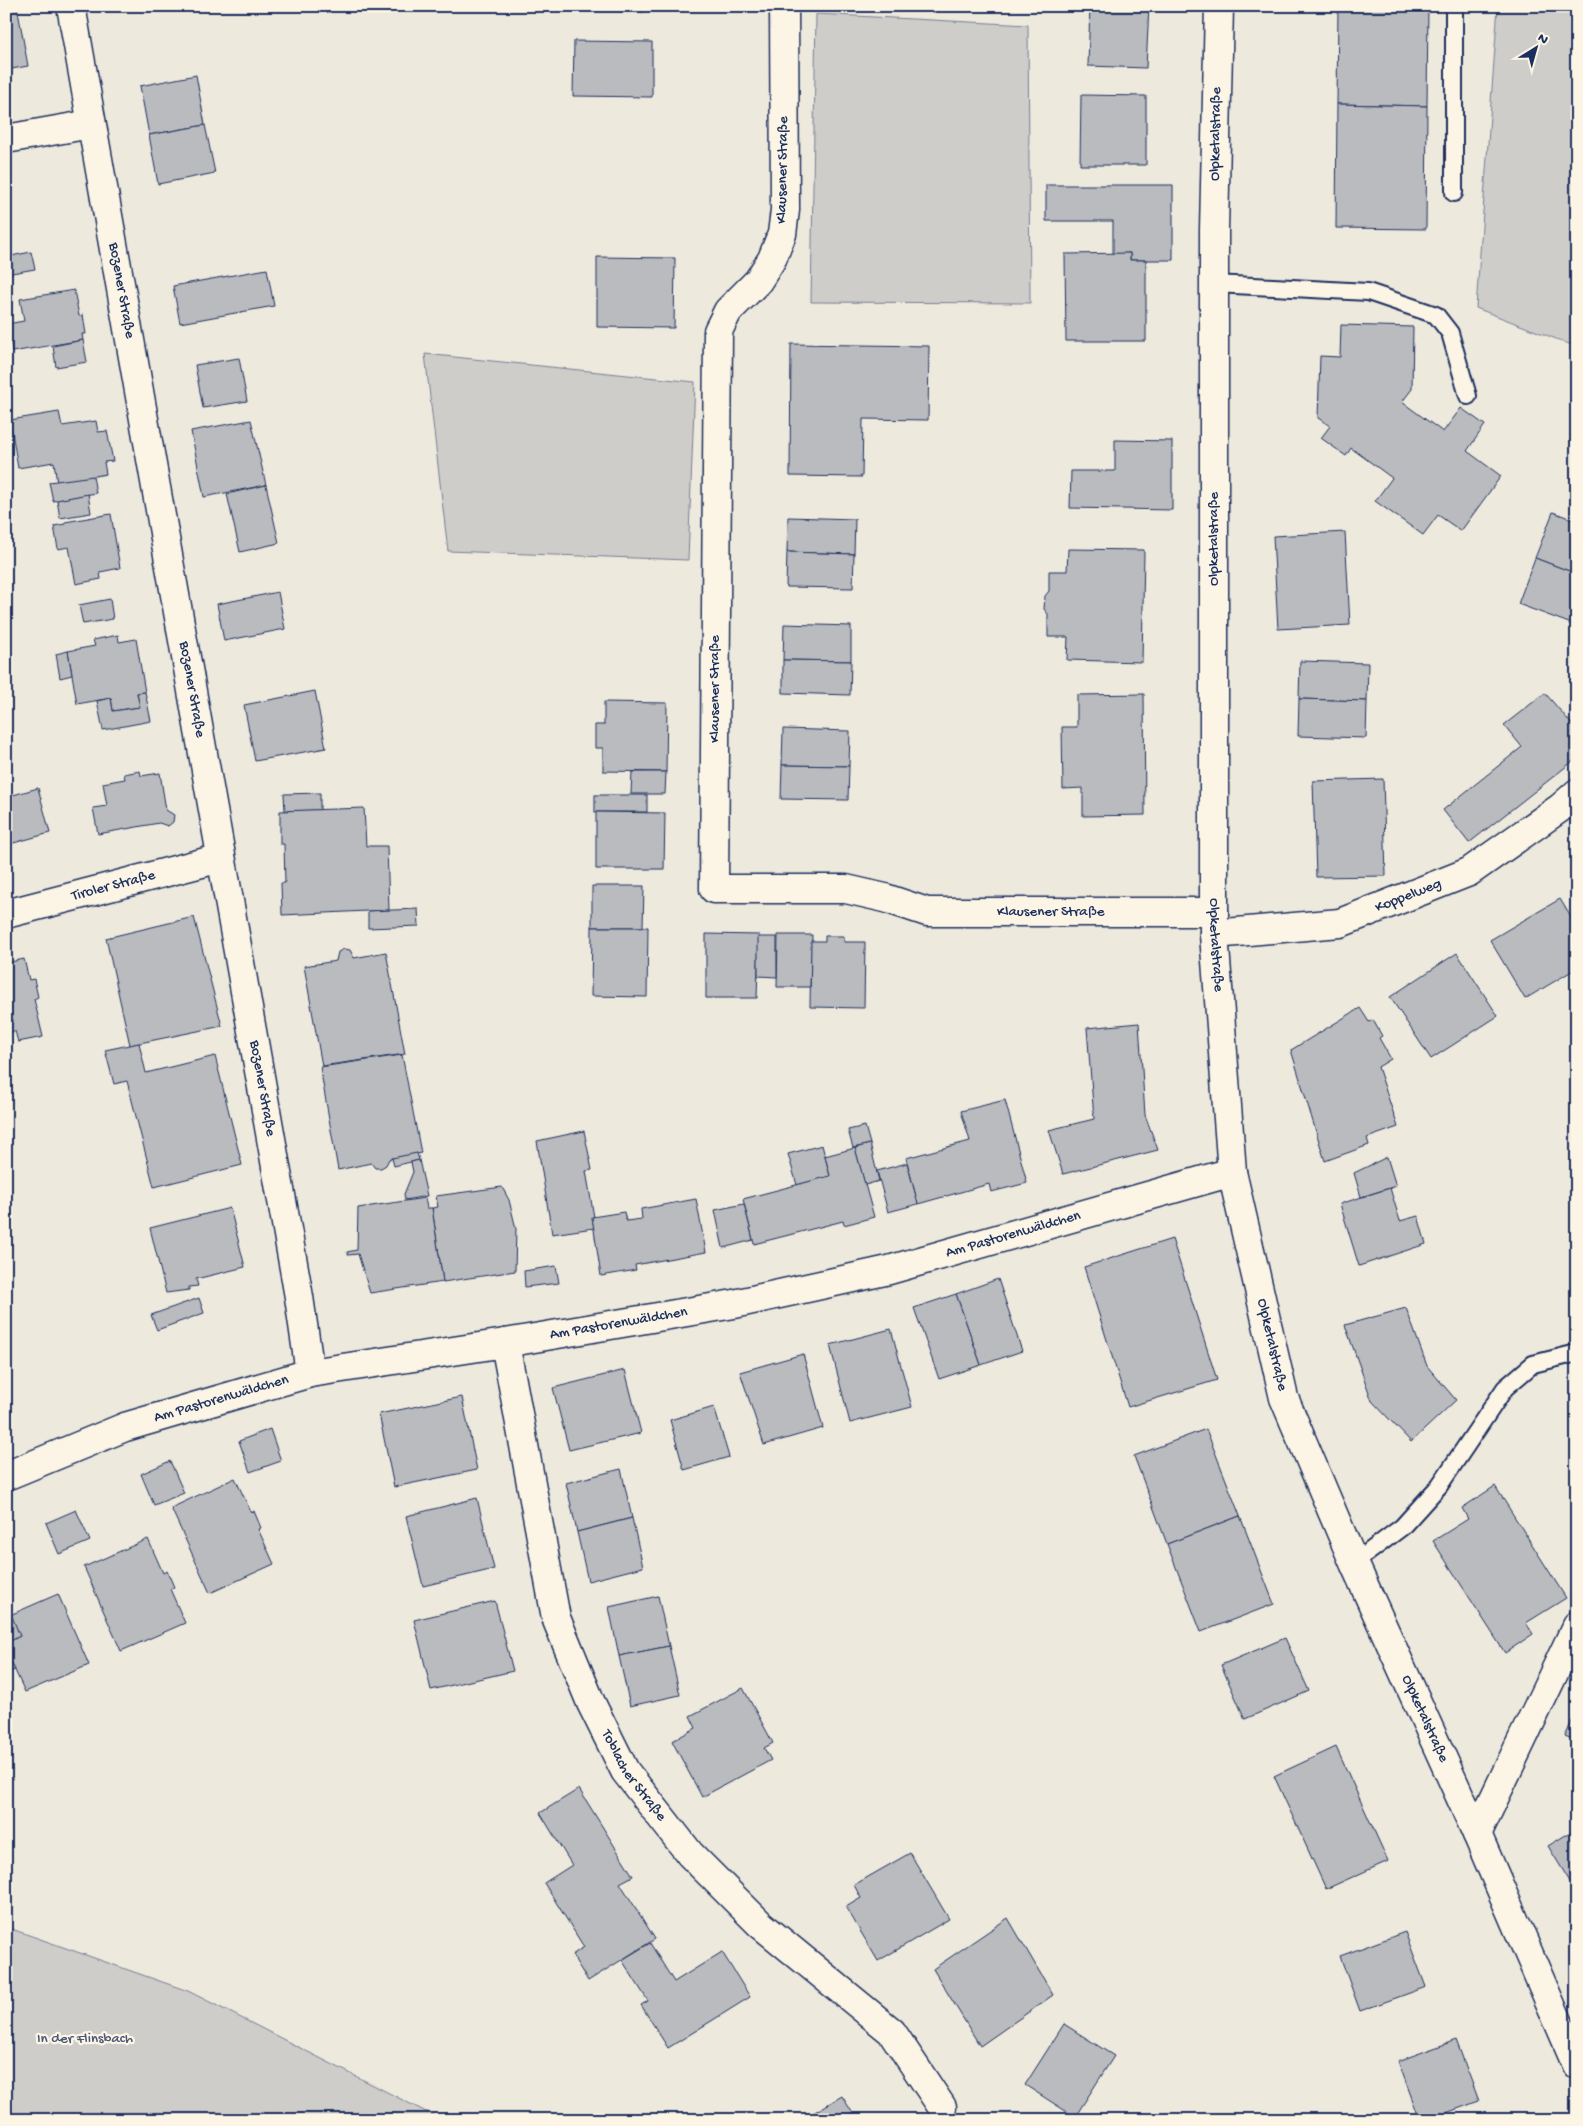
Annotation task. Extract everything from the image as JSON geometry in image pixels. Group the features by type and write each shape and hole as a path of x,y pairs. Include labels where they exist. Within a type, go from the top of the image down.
{"street":[{"name":"Bozener Straße","path":"71,6 299,1297 310,1373"},
{"name":"Klausener Straße","path":"784,6 785,210 782,234 772,259 758,281 728,311 718,331 714,889 846,889 927,912 1214,923"},
{"name":"Olpketalstraße","path":"1219,6 1214,284 1214,923 1232,1172 1284,1398 1354,1563 1478,1834 1577,2065"},
{"path":"6,140 91,124"},
{"name":"Koppelweg","path":"1214,923 1340,923 1349,920 1470,872 1560,808 1577,793"},
{"name":"Tiroler Straße","path":"6,914 221,858"},
{"name":"Am Pastorenwäldchen","path":"6,1476 125,1427 310,1373 505,1343 734,1304 889,1270 1232,1172"},
{"name":"Toblacher Straße","path":"505,1343 556,1618 591,1704 625,1771 690,1854 760,1924 892,2032 942,2107"},
{"path":"1478,1834 1577,1625"}],"lane":[{"path":"1454,6 1454,193"},
{"path":"1214,284 1368,292 1436,315 1450,333 1468,396"},
{"path":"1354,1563 1402,1527 1439,1486 1505,1388 1533,1364 1577,1353"}],"green space":[{"path":"1498,6 1577,6 1577,347 1476,308"},
{"path":"816,14 1028,25 1030,303 811,302"},
{"path":"425,354 695,382 688,560 448,551"},
{"name":"In der Flinsbach","path":"6,1927 188,1991 442,2120 6,2120"}],"building":[{"path":"6,6 17,6 28,66 6,70"},
{"path":"575,6 644,6 644,12 575,9"},
{"path":"1090,6 1149,6 1146,68 1088,66"},
{"path":"1338,6 1428,6 1427,106 1337,104"},
{"path":"574,41 652,42 652,97 573,96"},
{"path":"6,70 11,98 6,98"},
{"path":"196,75 205,125 149,135 140,86"},
{"path":"1081,95 1146,96 1146,165 1080,165"},
{"path":"1337,104 1427,106 1426,229 1336,228"},
{"path":"205,125 215,173 158,184 149,135"},
{"path":"1046,185 1173,185 1173,260 1130,260 1130,253 1113,254 1113,221 1046,221"},
{"path":"31,252 35,269 6,274 6,257"},
{"path":"1130,253 1130,260 1146,260 1146,341 1066,341 1065,254"},
{"path":"597,257 675,258 674,328 597,327"},
{"path":"267,269 274,306 180,323 173,286"},
{"path":"74,290 79,316 83,315 86,334 82,334 83,340 12,352 7,324 24,321 20,299"},
{"path":"1341,325 1413,327 1412,389 1402,402 1443,432 1461,408 1485,425 1467,451 1501,476 1461,531 1438,515 1423,535 1375,501 1392,478 1351,448 1346,456 1321,438 1330,426 1318,418 1320,356 1340,357"},
{"path":"83,340 87,362 56,367 53,346"},
{"path":"791,344 929,346 928,420 863,419 862,477 790,476"},
{"path":"239,358 247,401 203,408 195,365"},
{"path":"59,412 62,426 96,421 98,432 107,431 113,461 104,462 106,474 57,483 54,462 18,468 10,420"},
{"path":"251,420 266,485 204,497 191,431"},
{"path":"1115,440 1172,441 1172,510 1070,508 1071,471 1115,471"},
{"path":"93,476 96,493 53,501 49,482"},
{"path":"266,485 279,543 240,552 227,494"},
{"path":"88,494 91,513 60,518 57,500"},
{"path":"1553,512 1577,521 1577,574 1535,558"},
{"path":"111,514 120,568 100,572 101,579 76,584 69,547 58,549 54,526 65,524 65,522"},
{"path":"788,517 855,519 854,554 787,552"},
{"path":"1345,532 1350,625 1278,629 1273,536"},
{"path":"1068,549 1144,550 1142,662 1067,660 1068,637 1048,637 1048,614 1044,609 1045,596 1049,591 1049,571 1067,571"},
{"path":"787,552 854,554 853,588 786,587"},
{"path":"1535,558 1577,574 1577,626 1518,604"},
{"path":"278,592 285,629 224,641 217,604"},
{"path":"110,599 113,619 83,624 79,605"},
{"path":"784,624 851,626 851,661 783,660"},
{"path":"118,635 119,642 136,639 145,692 137,693 140,707 113,711 111,698 77,704 68,651 95,646 93,640"},
{"path":"68,651 72,675 60,678 56,654"},
{"path":"783,660 851,661 850,695 783,693"},
{"path":"1300,661 1368,663 1367,701 1299,699"},
{"path":"315,691 326,748 255,761 244,705"},
{"path":"145,692 151,721 103,730 97,701 111,698 113,711 140,707 137,693"},
{"path":"1545,693 1577,730 1577,758 1469,843 1443,810 1522,747 1504,725"},
{"path":"1144,694 1145,815 1083,816 1083,788 1063,789 1062,727 1077,727 1077,695"},
{"path":"1299,699 1367,701 1366,738 1298,736"},
{"path":"604,702 667,703 666,772 603,771 603,748 595,748 595,725 604,725"},
{"path":"783,729 850,731 849,766 782,765"},
{"path":"782,765 849,766 848,800 781,799"},
{"path":"140,771 141,776 160,773 166,810 174,815 173,822 168,826 159,823 98,834 93,808 107,806 103,783 125,779 124,774"},
{"path":"632,772 666,772 665,794 631,794"},
{"path":"1383,779 1386,876 1316,877 1313,781"},
{"path":"38,788 50,833 6,845 6,797"},
{"path":"320,793 320,810 285,811 284,794"},
{"path":"595,795 647,795 647,812 595,812"},
{"path":"364,808 366,846 387,846 389,910 282,915 281,883 285,883 284,844 280,844 280,811"},
{"path":"596,812 665,813 664,869 596,869"},
{"path":"592,886 644,886 643,927 592,927"},
{"path":"1560,899 1577,927 1577,968 1525,999 1490,940"},
{"path":"418,909 419,926 368,928 368,911"},
{"path":"194,917 222,1026 130,1045 106,938"},
{"path":"592,927 648,927 647,997 591,996"},
{"path":"706,934 759,935 757,998 706,998"},
{"path":"778,935 812,935 810,987 777,987"},
{"path":"825,936 844,936 844,942 865,942 864,1008 810,1007 811,941 825,941"},
{"path":"758,937 777,937 777,977 758,976"},
{"path":"344,949 350,950 354,958 386,952 405,1054 322,1066 304,966 336,961 338,952"},
{"path":"1457,953 1498,1016 1431,1059 1390,997"},
{"path":"24,959 29,980 34,979 38,997 34,999 43,1037 18,1042 15,1031 6,1033 6,963"},
{"path":"1360,1008 1369,1022 1373,1020 1382,1036 1379,1038 1391,1059 1378,1067 1398,1127 1367,1138 1369,1145 1325,1161 1291,1050"},
{"path":"1139,1023 1145,1115 1158,1150 1063,1174 1049,1130 1094,1119 1087,1028"},
{"path":"139,1043 146,1073 215,1056 242,1165 154,1187 127,1081 114,1084 105,1050"},
{"path":"402,1055 421,1153 389,1159 386,1165 381,1168 375,1168 371,1163 338,1170 320,1067"},
{"path":"1005,1100 1027,1183 991,1192 989,1184 918,1204 906,1158 970,1141 961,1111"},
{"path":"865,1126 870,1144 853,1148 848,1130"},
{"path":"584,1131 592,1170 586,1171 594,1217 592,1217 594,1228 552,1234 537,1141"},
{"path":"870,1144 879,1181 865,1185 855,1148"},
{"path":"822,1145 830,1176 797,1185 788,1154"},
{"path":"855,1148 874,1217 844,1225 843,1221 754,1244 743,1199 830,1176 825,1156"},
{"path":"417,1153 419,1160 394,1166 392,1158"},
{"path":"1387,1157 1396,1186 1361,1197 1354,1173"},
{"path":"419,1160 427,1196 405,1200 404,1194 413,1172 411,1162"},
{"path":"907,1163 918,1204 888,1212 877,1171"},
{"path":"502,1187 509,1200 516,1229 515,1271 443,1282 432,1208 438,1207 436,1196"},
{"path":"1390,1188 1400,1221 1418,1216 1426,1244 1359,1266 1340,1204"},
{"path":"425,1198 427,1208 432,1208 443,1282 370,1293 358,1254 348,1255 347,1252 357,1250 358,1208"},
{"path":"696,1199 706,1252 635,1265 636,1270 601,1276 592,1217 624,1212 626,1221 642,1219 641,1209"},
{"path":"744,1204 753,1240 723,1248 715,1210"},
{"path":"230,1208 245,1267 196,1279 198,1286 189,1287 189,1290 166,1293 150,1228"},
{"path":"1172,1239 1217,1380 1128,1407 1084,1267"},
{"path":"556,1266 559,1283 525,1287 524,1271"},
{"path":"998,1279 1022,1351 981,1365 956,1294"},
{"path":"1577,1282 1577,1296 1571,1292"},
{"path":"956,1294 981,1365 939,1379 914,1308"},
{"path":"199,1298 204,1313 157,1330 151,1315"},
{"path":"1406,1308 1427,1366 1456,1400 1411,1442 1372,1401 1345,1325"},
{"path":"891,1329 912,1407 850,1423 830,1345"},
{"path":"803,1354 823,1428 764,1445 740,1372"},
{"path":"625,1370 641,1433 569,1450 553,1388"},
{"path":"462,1397 477,1470 394,1487 379,1414"},
{"path":"714,1407 729,1457 684,1470 670,1420"},
{"path":"270,1429 281,1461 250,1472 239,1441"},
{"path":"1206,1429 1240,1516 1167,1544 1134,1456"},
{"path":"170,1461 184,1493 154,1505 141,1474"},
{"path":"621,1469 632,1518 577,1532 566,1483"},
{"path":"235,1478 251,1512 254,1511 261,1528 258,1529 274,1564 210,1593 171,1508"},
{"path":"1495,1486 1566,1598 1526,1623 1533,1634 1505,1653 1433,1541 1468,1519 1462,1508"},
{"path":"477,1498 494,1569 423,1586 406,1516"},
{"path":"76,1510 90,1541 59,1554 46,1523"},
{"path":"1240,1516 1274,1604 1201,1632 1167,1544"},
{"path":"632,1518 643,1567 588,1581 577,1532"},
{"path":"148,1539 163,1573 167,1571 174,1587 170,1589 185,1623 121,1651 84,1567"},
{"path":"58,1594 89,1665 25,1692 6,1651 6,1643 20,1636 10,1615"},
{"path":"658,1596 669,1646 619,1656 609,1607"},
{"path":"495,1601 513,1671 431,1690 414,1620"},
{"path":"6,1602 20,1636 6,1643"},
{"path":"1285,1638 1309,1691 1245,1719 1221,1665"},
{"path":"669,1646 680,1695 630,1706 619,1656"},
{"path":"6,1651 15,1670 6,1673"},
{"path":"743,1688 773,1743 764,1748 771,1760 702,1797 672,1741 696,1728 690,1716"},
{"path":"1577,1710 1577,1742 1565,1737"},
{"path":"1336,1747 1388,1861 1326,1889 1274,1776"},
{"path":"579,1789 633,1876 620,1883 655,1939 588,1981 572,1955 584,1947 544,1883 572,1865 540,1813"},
{"path":"1577,1828 1577,1893 1548,1846"},
{"path":"910,1853 949,1919 878,1961 846,1907 861,1898 854,1885"},
{"path":"1008,1918 1053,1995 980,2046 933,1969"},
{"path":"1405,1932 1426,1987 1360,2011 1340,1956"},
{"path":"650,1943 674,1982 722,1952 750,1997 668,2048 641,2005 648,2001 622,1960"},
{"path":"1064,2024 1114,2056 1075,2117 1025,2085"},
{"path":"1456,2040 1479,2101 1427,2120 1420,2120 1398,2061"},
{"path":"842,2096 857,2120 810,2120 808,2116"}]}
